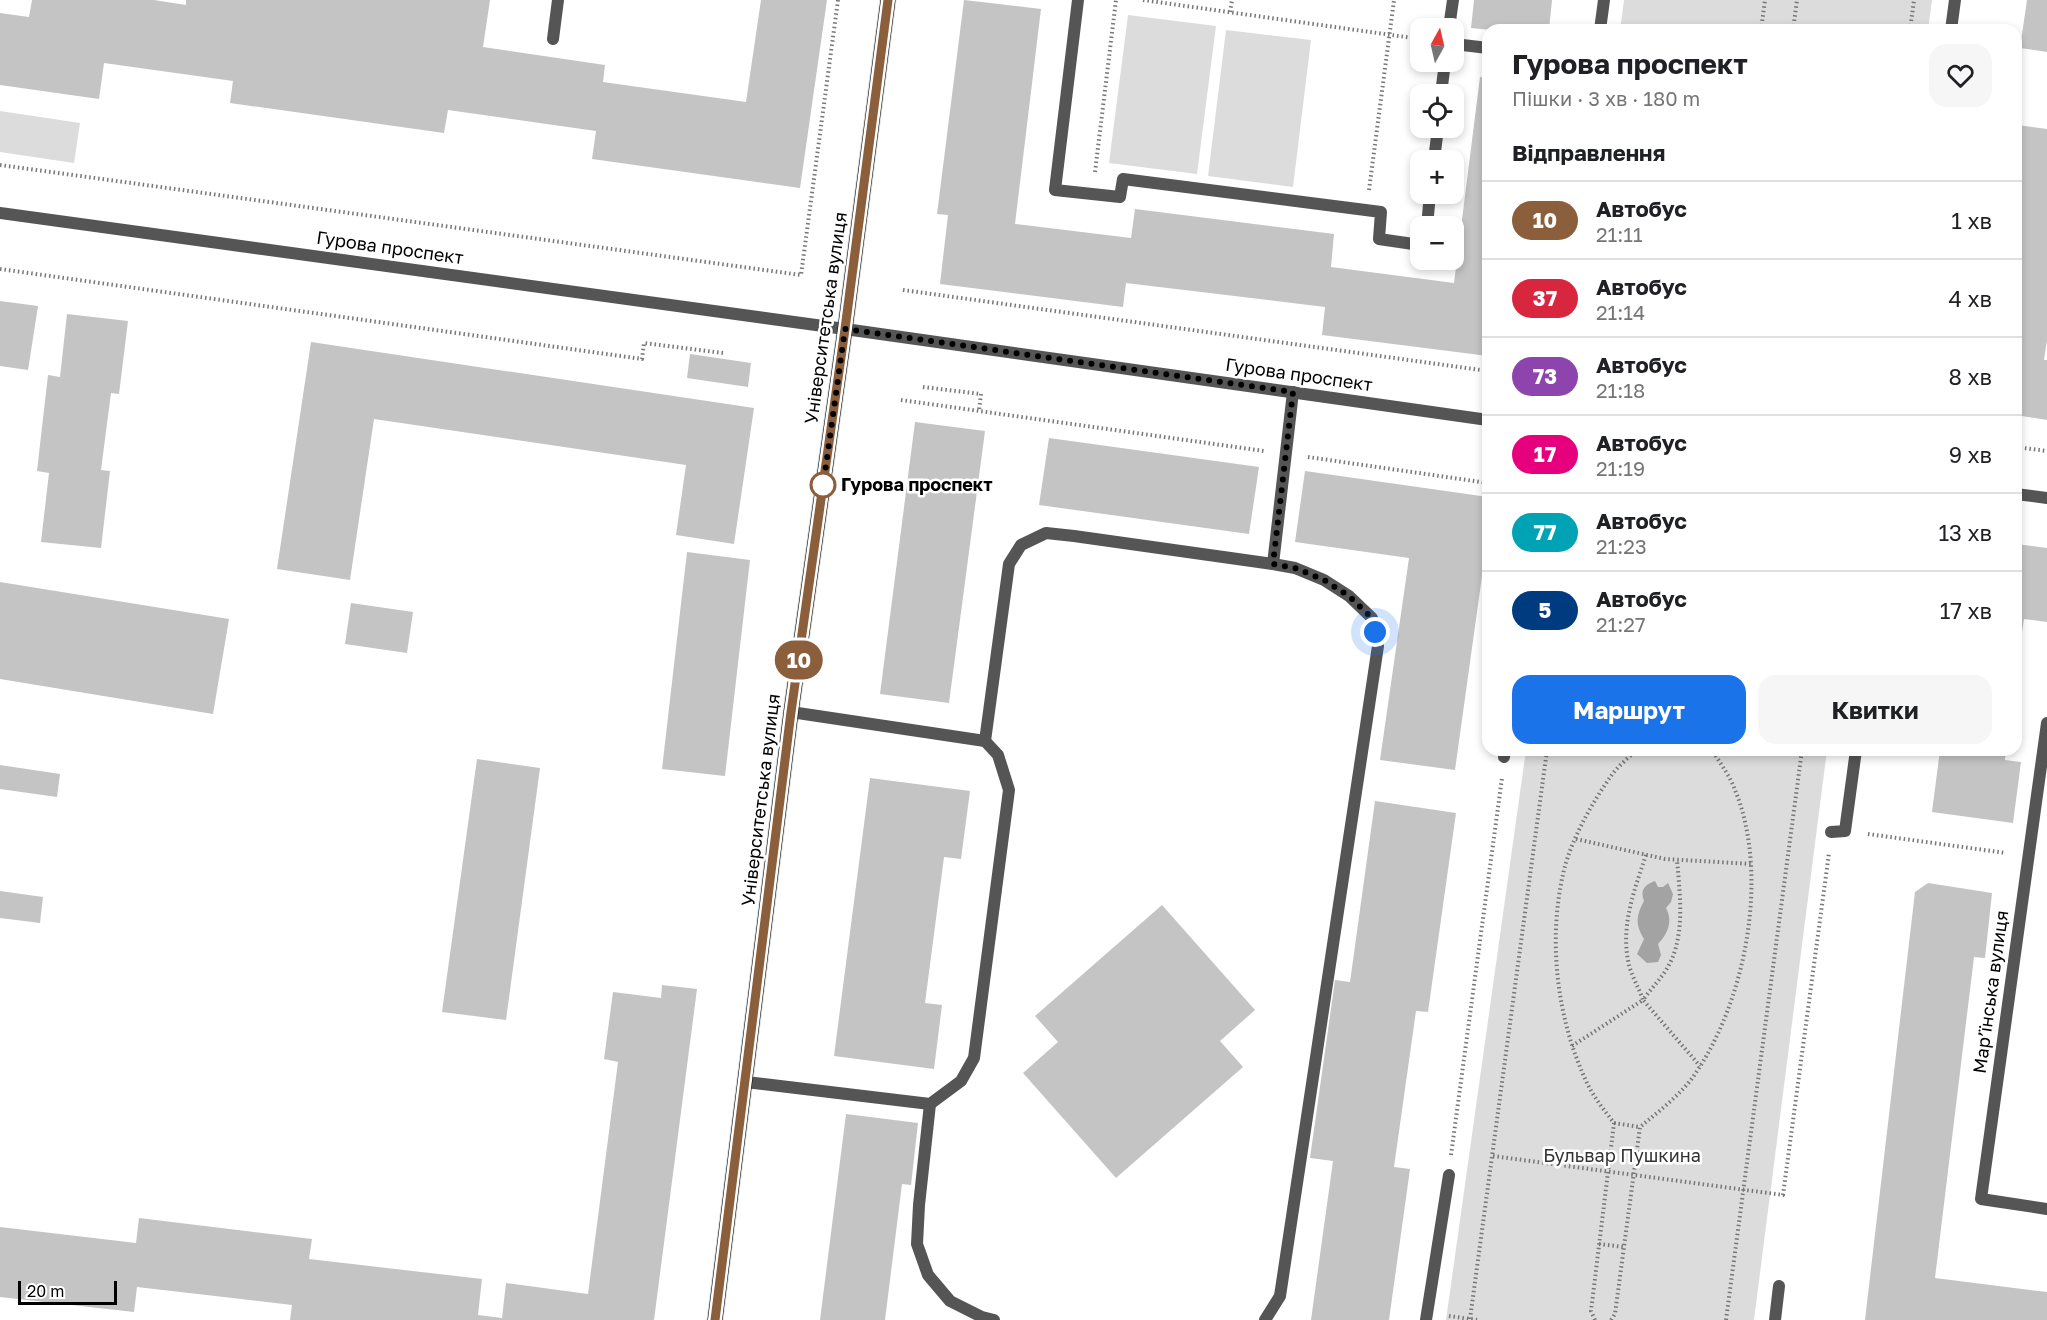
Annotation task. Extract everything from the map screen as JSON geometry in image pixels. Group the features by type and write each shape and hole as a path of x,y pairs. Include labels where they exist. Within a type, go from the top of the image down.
{"main road":[{"name":"Університетська вулиця","path":"715,1320 791,712 845,329 888,0"}],"street":[{"path":"553,39 558,0"},
{"path":"1078,0 1055,190 1120,197 1123,179 1381,212 1379,239 1410,244"},
{"path":"1450,18 1453,0"},
{"path":"1601,24 1604,0"},
{"path":"1952,24 1955,0"},
{"path":"1464,45 1482,47"},
{"name":"Гурова проспект","path":"0,213 1482,419"},
{"path":"1273,564 1293,392"},
{"path":"2022,495 2047,498"},
{"path":"985,741 1009,564 1021,545 1046,533 1295,568 1324,580 1349,596 1372,618 1378,646 1280,1296 1265,1320"},
{"path":"746,1082 930,1104 961,1081 974,1059 1009,790 998,755 985,741 791,712"},
{"name":"Мар’їнська вулиця","path":"2047,723 1981,1199 2047,1209"},
{"path":"1831,832 1845,831 1855,756"},
{"path":"930,1104 916,1244 928,1275 950,1301 982,1317 994,1320"},
{"path":"1426,1320 1449,1175"},
{"path":"1775,1320 1779,1286"}],"path":[{"path":"0,165 801,274 838,0"},
{"path":"1092,194 1116,0"},
{"path":"1143,0 1410,38"},
{"path":"1230,12 1232,0"},
{"path":"1367,210 1394,0"},
{"path":"1762,24 1765,0"},
{"path":"1794,24 1797,0"},
{"path":"1911,24 1914,0"},
{"path":"0,269 642,359 644,343 723,353"},
{"path":"903,290 1482,370"},
{"path":"923,387 981,394 979,411"},
{"path":"901,400 1482,482"},
{"path":"2022,448 2047,452"},
{"path":"1449,1175 1505,756"},
{"path":"1470,1319 1546,756"},
{"path":"1595,1320 1591,1311 1614,1123 1589,1087 1572,1046 1562,1006 1557,929 1564,869 1576,839 1612,774 1631,756"},
{"path":"1611,1320 1615,1314 1640,1127 1666,1105 1692,1078 1712,1046 1728,1009 1750,919 1752,864 1747,830 1735,789 1716,756"},
{"path":"1726,1320 1801,756"},
{"path":"1845,831 2028,856"},
{"path":"1492,1156 1783,1195 1831,832"},
{"path":"1576,839 1677,860 1752,864"},
{"path":"1646,855 1627,916 1626,944 1630,966 1643,1000 1700,1066"},
{"path":"1572,1046 1643,1000 1666,969 1676,946 1680,920 1677,860"},
{"path":"1614,1123 1640,1127"},
{"path":"1599,1244 1624,1247"}],"green space":[{"path":"1624,0 1932,0 1929,24 1621,24"},
{"path":"1128,15 1216,26 1197,174 1109,163"},
{"path":"1226,30 1311,40 1293,187 1208,176"},
{"path":"0,111 80,123 74,163 0,152"},
{"name":"Бульвар Пушкина","path":"1525,756 1826,756 1754,1320 1446,1320"}],"shaded area":[{"path":"1655,881 1658,887 1663,887 1668,883 1673,894 1666,908 1669,918 1668,927 1658,944 1661,955 1658,962 1647,963 1637,954 1644,939 1638,920 1644,901 1642,894 1644,888"}],"building":[{"path":"32,0 154,0 186,5 186,0 490,0 483,47 605,65 603,82 746,102 761,0 827,0 800,188 592,159 596,131 448,110 444,133 230,103 233,81 104,63 99,99 0,85 0,13 29,17"},
{"path":"964,0 1041,9 1015,224 1131,238 1135,209 1334,234 1331,267 1454,283 1456,270 1464,270 1462,216 1480,77 1482,77 1482,355 1322,335 1325,307 1126,283 1123,307 940,284 948,215 937,214"},
{"path":"1474,0 1552,0 1550,24 1482,24 1482,29 1471,28"},
{"path":"2027,0 2047,0 2047,52 2022,48"},
{"path":"2022,126 2047,129 2047,340 2044,360 2047,360 2047,420 2022,416"},
{"path":"0,301 38,306 28,370 0,366"},
{"path":"67,314 128,321 119,394 111,393 101,470 110,471 101,548 41,542 49,473 37,471 48,375 60,377"},
{"path":"311,342 754,408 734,544 676,535 686,465 374,419 350,580 277,569"},
{"path":"690,354 751,363 748,387 687,378"},
{"path":"915,422 985,431 949,703 880,694"},
{"path":"1049,438 1259,467 1249,534 1039,505"},
{"path":"1305,471 1482,496 1482,576 1455,770 1380,760 1409,558 1295,542"},
{"path":"2022,545 2047,548 2047,622 2024,619 2022,632"},
{"path":"687,552 750,560 725,776 662,769"},
{"path":"0,582 229,619 213,714 0,679"},
{"path":"351,603 413,612 407,653 345,644"},
{"path":"1939,756 2005,756 2005,760 2021,762 2013,823 1932,812"},
{"path":"477,759 540,768 506,1020 442,1012"},
{"path":"0,765 60,774 57,797 0,789"},
{"path":"870,778 970,791 961,859 944,857 925,1003 942,1005 934,1069 834,1056"},
{"path":"1375,801 1456,813 1428,1012 1416,1011 1394,1167 1410,1169 1389,1320 1311,1320 1333,1161 1310,1158 1335,980 1350,982"},
{"path":"1928,883 1992,893 1985,958 1974,957 1935,1278 2047,1292 2047,1320 1865,1320 1915,892"},
{"path":"0,891 43,897 40,923 0,918"},
{"path":"1162,905 1255,1010 1220,1041 1243,1067 1116,1178 1023,1073 1058,1042 1035,1016"},
{"path":"662,985 697,989 654,1320 290,1320 292,1305 137,1287 134,1312 0,1297 0,1227 136,1243 139,1218 312,1239 309,1259 482,1279 478,1315 502,1318 506,1283 588,1294 618,1062 604,1059 613,992 661,998"},
{"path":"846,1114 918,1123 911,1185 902,1184 885,1320 820,1320"}],"bus line":[{"name":"10","path":"715,1320 791,712 845,329 888,0"}],"place":[{"name":"Гурова проспект","path":"823,485"}],"route":[{"path":"823,485 823,487 845,329 1293,392 1273,564 1295,568 1324,580 1349,596 1372,618 1375,632"}]}
